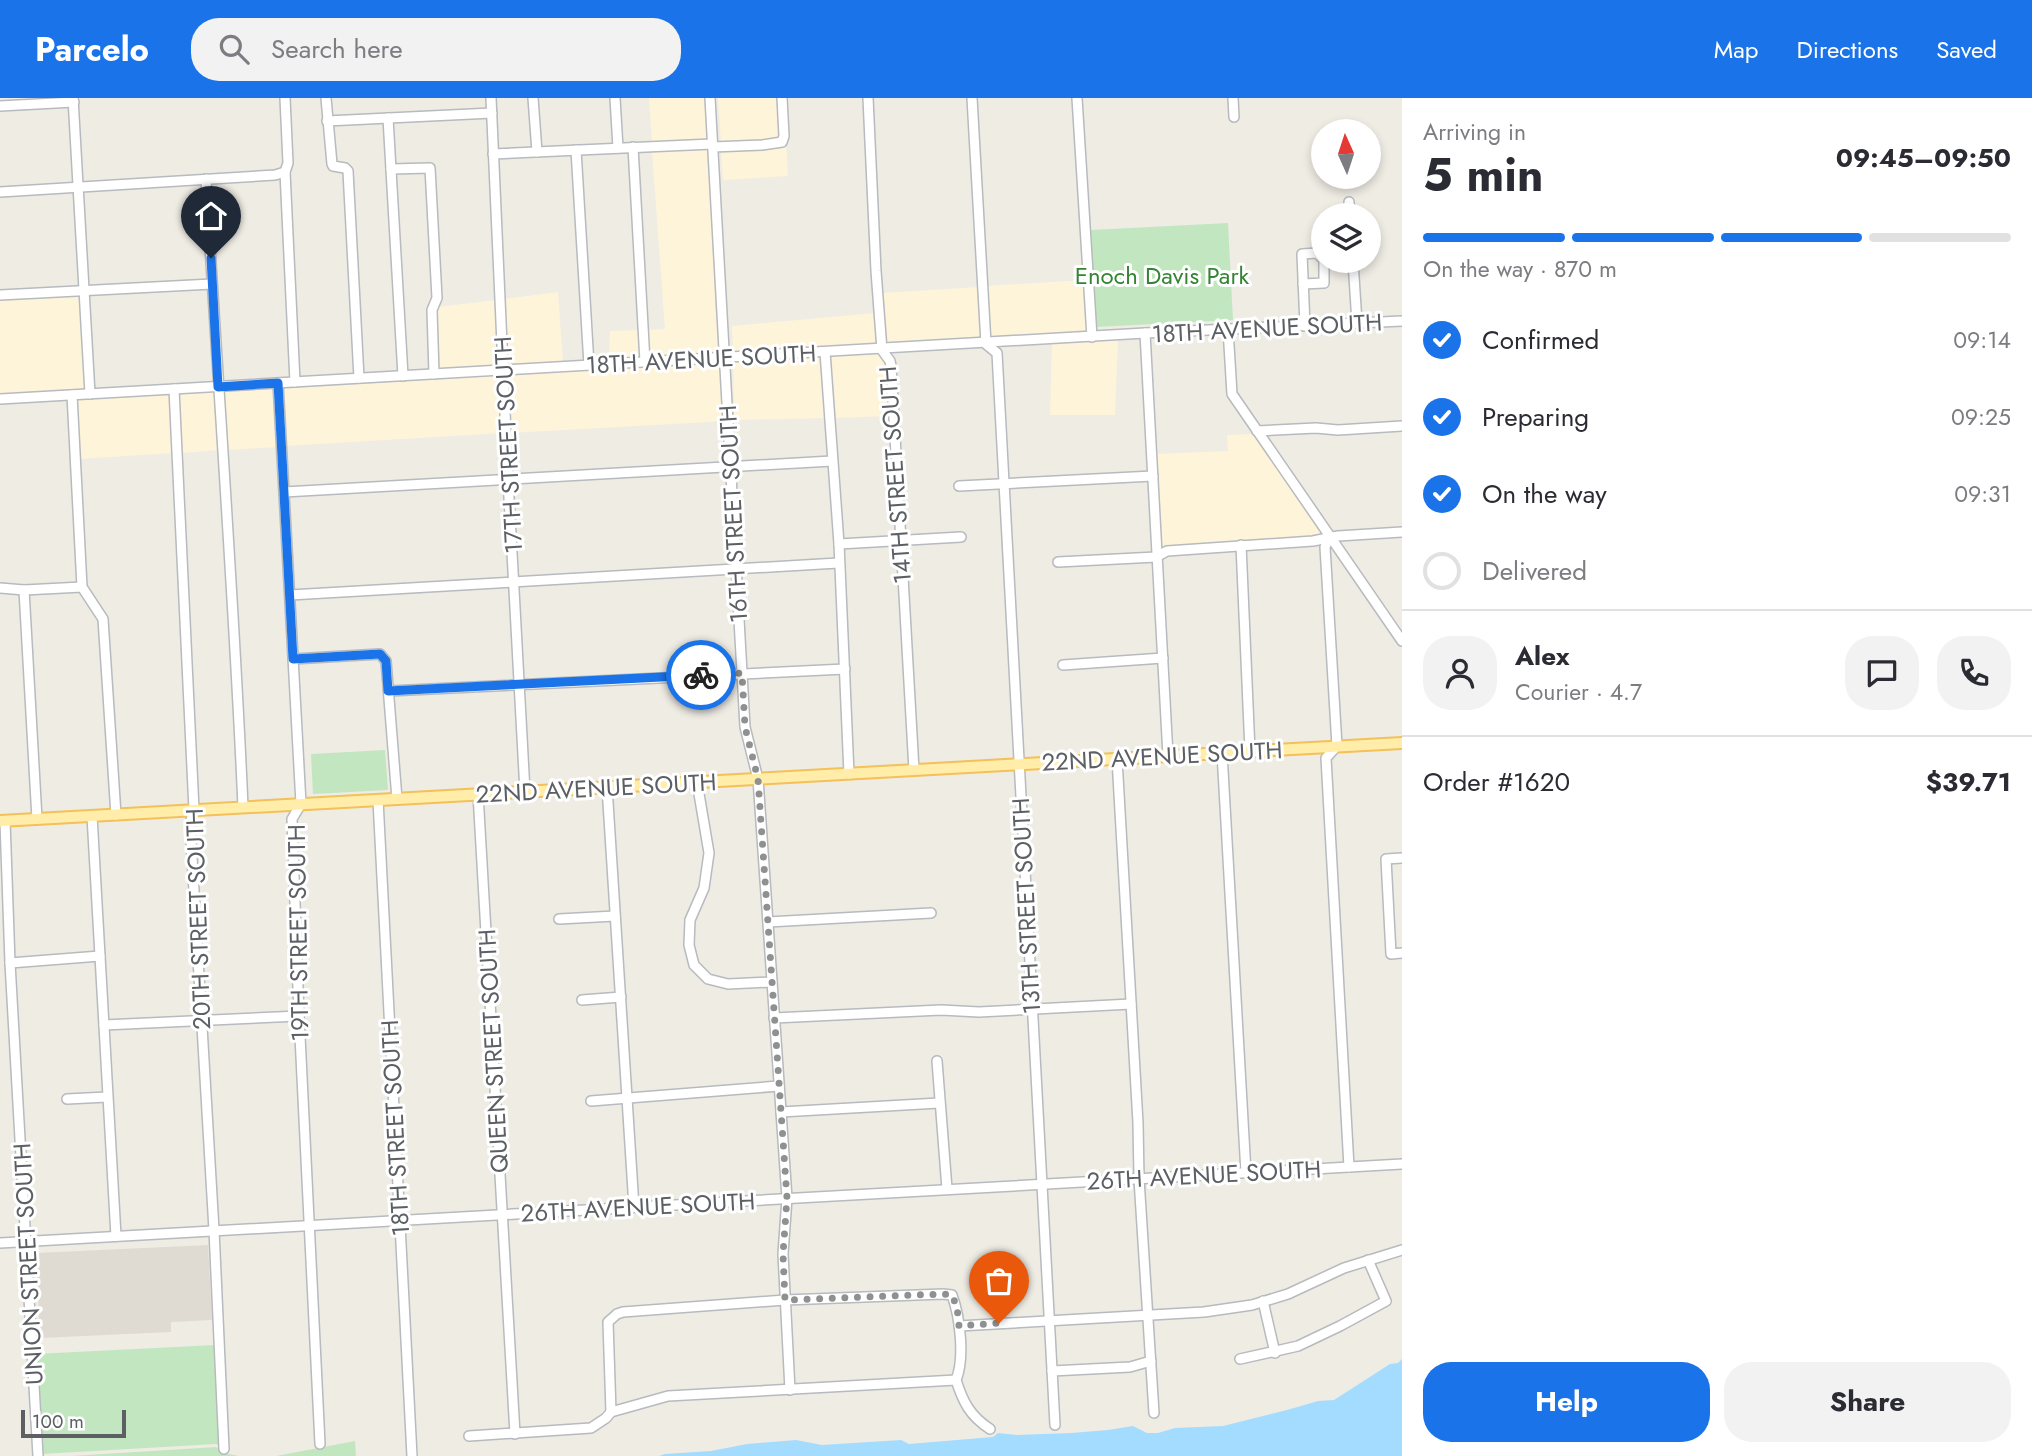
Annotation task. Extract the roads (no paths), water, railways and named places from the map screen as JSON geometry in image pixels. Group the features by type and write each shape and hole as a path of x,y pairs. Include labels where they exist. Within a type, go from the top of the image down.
{"main road":[{"name":"22ND AVENUE SOUTH","path":"3,821 1402,743"}],"street":[{"path":"285,98 288,163 285,172 295,382"},
{"path":"326,98 332,164 348,171 359,378"},
{"name":"17TH STREET SOUTH","path":"491,98 525,792"},
{"path":"533,98 537,152"},
{"path":"615,98 618,148"},
{"name":"16TH STREET SOUTH","path":"710,98 745,727 758,779 787,1198 783,1254 790,1390"},
{"path":"494,154 780,143 784,136 782,98"},
{"name":"14TH STREET SOUTH","path":"868,98 881,349 890,361 914,770"},
{"name":"13TH STREET SOUTH","path":"972,98 986,344 997,353 1055,1425"},
{"path":"1077,98 1093,337"},
{"path":"1233,98 1234,117"},
{"path":"0,106 74,100 90,394"},
{"path":"327,121 492,113"},
{"path":"388,118 403,376"},
{"path":"633,148 645,362"},
{"path":"576,150 589,365"},
{"path":"391,169 430,168 437,298 432,310 434,374"},
{"path":"0,192 275,175 285,172"},
{"path":"206,179 243,807"},
{"path":"1305,326 1302,254 1311,253"},
{"path":"1303,284 1324,283 1324,273"},
{"path":"1354,273 1357,323"},
{"path":"0,295 212,284"},
{"name":"18TH AVENUE SOUTH","path":"0,399 1144,333 1402,321"},
{"path":"1228,329 1232,394 1402,641"},
{"path":"1144,333 1168,756"},
{"path":"825,352 839,544 849,774"},
{"name":"19TH STREET SOUTH","path":"278,383 301,804 292,819 320,1444"},
{"name":"20TH STREET SOUTH","path":"174,389 194,810 190,823 224,1449"},
{"path":"72,395 82,587 103,619 116,814"},
{"path":"1257,432 1402,426"},
{"path":"284,492 832,461"},
{"path":"960,486 1153,476"},
{"path":"1058,562 1156,557 1167,551 1402,532"},
{"path":"839,544 961,537"},
{"path":"1329,538 1325,547 1337,746 1326,758 1349,1167"},
{"path":"1241,545 1250,751"},
{"path":"290,594 838,563"},
{"path":"0,589 82,587"},
{"path":"24,590 37,819"},
{"path":"293,659 380,654 386,661 397,799"},
{"path":"1063,665 1163,658"},
{"path":"388,691 845,669"},
{"path":"1222,753 1246,1173"},
{"path":"1117,759 1154,1413"},
{"path":"697,782 709,853 704,888 690,920 689,946 694,965 708,979 728,984 772,982"},
{"path":"607,787 634,1207"},
{"name":"QUEEN STREET SOUTH","path":"478,794 515,1434"},
{"name":"18TH STREET SOUTH","path":"378,800 412,1456"},
{"path":"92,816 116,1236"},
{"name":"UNION STREET SOUTH","path":"3,821 38,1456"},
{"path":"1402,858 1386,859 1391,954 1402,953"},
{"path":"768,922 931,913"},
{"path":"559,919 615,916"},
{"path":"10,963 100,956"},
{"path":"582,1000 621,997"},
{"path":"774,1018 1131,1004"},
{"path":"104,1025 299,1016"},
{"path":"937,1061 947,1189"},
{"path":"591,1101 779,1086"},
{"path":"67,1099 107,1097"},
{"path":"781,1112 939,1103"},
{"name":"26TH AVENUE SOUTH","path":"0,1243 1402,1164"},
{"path":"959,1326 1204,1311 1263,1301 1288,1294 1344,1268 1402,1250"},
{"path":"1240,1359 1275,1353 1308,1341 1386,1301 1368,1260"},
{"path":"611,1412 608,1322 617,1314 785,1300 943,1294 952,1295 957,1307 960,1371 957,1380 963,1402 971,1414 990,1429"},
{"path":"1263,1301 1275,1353"},
{"path":"1052,1371 1130,1367 1151,1361"},
{"path":"469,1436 592,1428 611,1412 668,1396 957,1380"}],"water":[{"path":"1402,1359 1402,1456 659,1456 796,1440 822,1445 901,1440 909,1444 993,1437 998,1433 1071,1433 1133,1426 1147,1433 1158,1433 1175,1428 1223,1426 1318,1401 1334,1400"}],"park label":[{"name":"Enoch Davis Park","path":"1162,275"}]}
